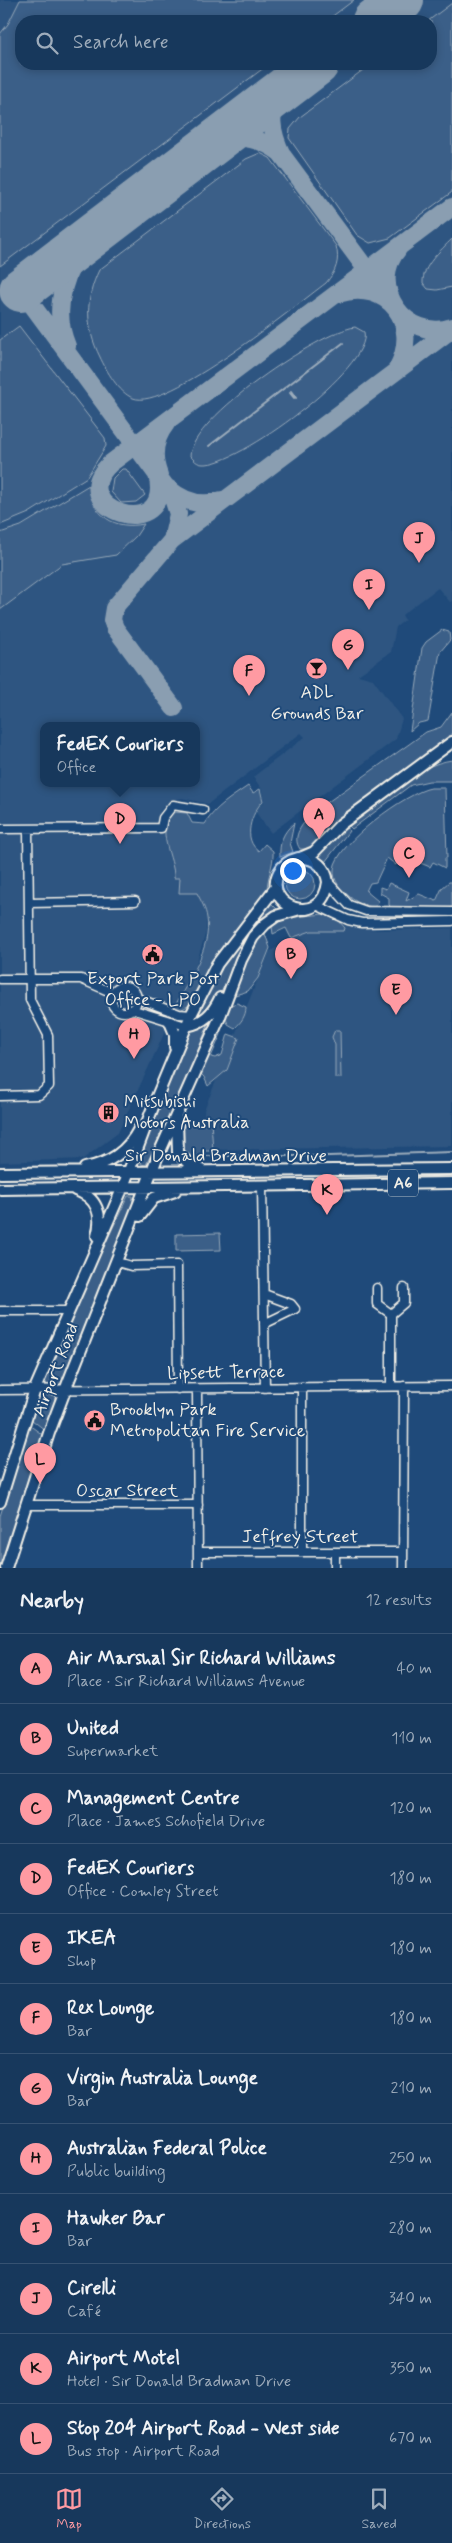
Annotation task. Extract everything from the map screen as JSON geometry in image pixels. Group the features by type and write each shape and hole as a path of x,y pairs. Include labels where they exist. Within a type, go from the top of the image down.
{"main road":[{"path":"56,1173 93,1166 118,1157 133,1141 156,1099 186,1026 217,964 276,887 280,870 288,862 314,852 341,824 452,742"},
{"path":"186,1026 202,1021 216,1008 228,980 253,937 265,924 276,916 316,905 327,891 328,882 321,866 311,859 299,858"},
{"path":"276,887 282,900 287,905 300,910"},
{"name":"Airport Road","path":"6,1568 66,1390 152,1172 219,1019 241,960"},
{"path":"170,1022 176,1034 172,1060"},
{"name":"Airport Road","path":"0,1502 36,1389 68,1311 130,1172 156,1099"},
{"path":"177,1116 178,1153 188,1164 205,1172"},
{"name":"Sir Donald Bradman Drive","path":"0,1173 452,1169"},
{"path":"382,1171 445,1176 452,1182"},
{"name":"Sir Donald Bradman Drive","path":"0,1189 452,1182"},
{"path":"128,1236 154,1198 165,1192 216,1186"},
{"path":"68,1188 89,1196 98,1212 99,1229 92,1256"}],"street":[{"path":"0,830 161,828 163,818 173,806 203,810"},
{"path":"0,1096 39,1096 49,1086 48,1035 30,1000 28,830"},
{"path":"328,882 349,905 366,911 452,912"},
{"path":"29,903 135,901"},
{"path":"316,905 348,920 362,923 452,921"},
{"path":"0,979 81,979 112,993"},
{"path":"186,1026 132,1009 124,1012 116,1008 112,1002 112,993 118,987 126,986 133,989 137,998 179,1014 191,1015"},
{"path":"132,1009 137,998"},
{"path":"262,1185 265,1388"},
{"path":"117,1262 131,1266 176,1265 178,1389"},
{"path":"377,1288 377,1304 391,1314"},
{"path":"391,1386 391,1314 404,1303 404,1288"},
{"path":"264,1294 291,1304 295,1309 264,1324"},
{"path":"0,1311 68,1311"},
{"path":"403,1568 404,1386"},
{"name":"Lipsett Terrace","path":"0,1390 452,1386"},
{"path":"302,1388 302,1552"},
{"path":"197,1389 198,1568"},
{"name":"Oscar Street","path":"27,1505 198,1506"},
{"name":"Jeffrey Street","path":"198,1552 403,1552"},
{"path":"335,1552 335,1568"}],"shaded area":[{"path":"0,0 452,0 452,601 450,602 438,588 402,615 405,620 396,627 391,652 358,675 373,679 402,719 396,739 271,833 254,810 264,802 261,788 253,777 305,737 301,733 208,804 182,798 169,801 160,811 158,825 174,825 207,911 206,932 196,965 118,1133 83,1159 0,1162"},
{"path":"20,0 354,0 334,15 15,15 15,70 261,70 0,266 0,34 8,24"},
{"path":"452,3 452,192 390,238 370,243 357,235 289,138 290,129 300,117 363,70 437,70 436,15"},
{"path":"260,153 270,158 336,246 337,261 332,274 326,283 287,313 200,374 173,389 149,398 133,398 118,386 109,374 95,346 89,324 89,302 99,270 246,159"},
{"path":"452,239 452,287 437,290 428,289 423,283 426,271 433,259"},
{"path":"19,326 105,438 106,446 87,477 29,513 0,525 0,340"},
{"path":"355,327 364,332 361,348 347,368 326,390 300,412 244,450 220,461 201,464 190,456 196,440 211,421 259,379 314,344 338,332"},
{"path":"122,469 126,469 145,495 136,502 121,503 111,492 113,478"},
{"path":"89,485 95,505 106,518 123,525 144,524 136,536 116,555 62,564 0,610 0,533 21,526"},
{"path":"442,630 449,632 450,640 440,652 428,721 419,723 410,731 422,648 426,642"},
{"path":"452,712 452,736 378,790 310,849 300,849 297,835 311,814 426,732 441,727"},
{"path":"452,760 452,781 429,781 411,785 352,829 347,824 384,795 424,769"},
{"path":"248,786 253,793 260,789 263,801 252,819 250,826 251,840 259,851 265,844 273,851 267,891 188,1006 180,1010 174,1008 202,953 208,929 204,908 197,893 179,893 180,878 174,878 165,827 168,819 174,812 187,813 192,823 205,824 219,807"},
{"path":"431,788 445,788 447,858 445,858 445,868 433,862 430,867 401,855 396,865 387,858 376,882 370,883 366,891 378,901 377,906 367,906 353,899 341,888 334,874 338,859 347,846 359,833 390,809 406,799"},
{"path":"294,823 290,843 293,852 280,857 282,838"},
{"path":"345,826 349,831 325,862 318,856"},
{"path":"300,869 311,873 315,884 311,895 300,899 289,895 285,884 289,873"},
{"path":"449,882 452,882 452,908 393,909 389,905 389,898 380,893 380,887 386,889 389,883 409,892 406,901 419,894 436,901 442,888"},
{"path":"270,902 280,912 266,920 247,939 214,1005 196,1020 192,1018 231,952"},
{"path":"323,914 339,921 345,928 344,931 311,931 291,938 286,928 273,934 272,927 281,921"},
{"path":"339,925 377,930 452,928 452,1146 205,1150 204,1110 269,952 308,928"},
{"path":"264,931 270,948 258,978 248,991 232,996 253,946"},
{"path":"237,1003 246,1007 246,1010 243,1019 235,1028 228,1024 225,1016 228,1006"},
{"path":"210,1020 185,1082 146,1165 141,1164 143,1145 188,1029"},
{"path":"335,1030 340,1030 341,1078 335,1078 335,1045 332,1037"},
{"path":"221,1034 211,1057 215,1058 222,1055 228,1034 239,1038 227,1070 208,1086 201,1074 215,1039"},
{"path":"197,1120 211,1121 213,1151 203,1151 203,1165 196,1163 186,1155 180,1138 183,1125 194,1125"},
{"path":"128,1196 133,1196 132,1209 63,1382 57,1385 47,1385 45,1380 81,1295"},
{"path":"220,1233 221,1250 176,1251 176,1234"},
{"path":"43,1394 56,1396 45,1430 32,1420 38,1398"},
{"path":"29,1425 43,1435 0,1568 0,1516"}],"waterway":[{"path":"209,446 343,343"},
{"path":"291,391 296,398"},
{"path":"290,393 294,398"},
{"path":"206,1156 329,1156 452,1152"}],"taxiway":[{"path":"283,90 275,106 272,122 275,138 282,155 395,308"},
{"path":"218,140 252,139 267,144 282,154"},
{"path":"157,474 158,496 150,510 137,515 121,513 107,506 99,494 99,480 111,463 452,207"},
{"path":"67,346 60,316 64,286 76,259 93,233"},
{"path":"398,249 389,264 387,279 389,294 396,308 407,319 420,327 435,330 452,327"},
{"path":"21,290 172,495 178,514 172,540"},
{"path":"338,294 356,291 372,293 385,299 396,309 403,321 405,336 404,352 397,369"},
{"path":"174,708 115,628 112,620 114,608 172,540 452,329"},
{"path":"159,475 155,462 155,448 166,424"},
{"path":"168,488 186,500 193,502 207,503 222,500"}],"runway":[{"path":"382,15 402,0"},
{"path":"21,290 309,70"}],"place":[{"name":"Cirelli","path":"419,563"},
{"name":"Hawker Bar","path":"369,610"},
{"name":"ADL Grounds Bar","path":"317,668"},
{"name":"Virgin Australia Lounge","path":"348,670"},
{"name":"Rex Lounge","path":"249,696"},
{"name":"Air Marshal Sir Richard Williams","path":"319,839"},
{"name":"FedEX Couriers","path":"120,844"},
{"name":"Management Centre","path":"409,878"},
{"name":"Export Park Post Office - LPO","path":"153,954"},
{"name":"United","path":"291,979"},
{"name":"IKEA","path":"396,1015"},
{"name":"Australian Federal Police","path":"134,1059"},
{"name":"Mitsubishi Motors Australia","path":"108,1112"},
{"name":"Airport Motel","path":"327,1215"},
{"name":"Brooklyn Park Metropolitan Fire Service","path":"94,1420"},
{"name":"Stop 204 Airport Road - West side","path":"40,1484"}]}
